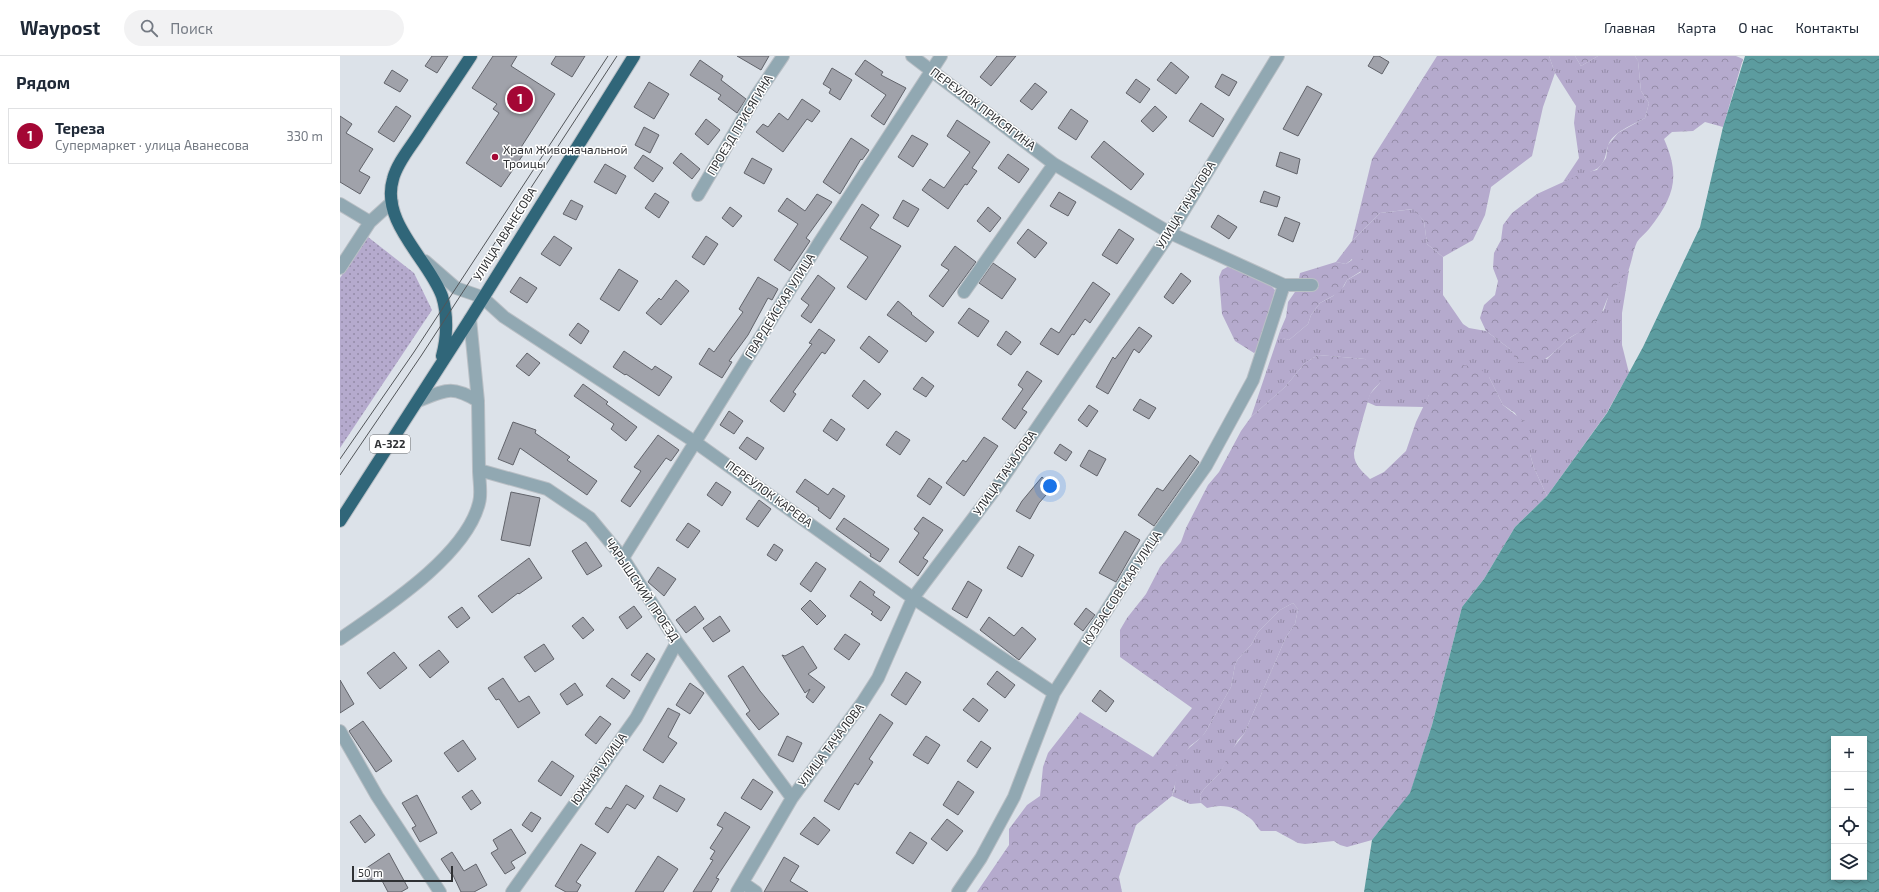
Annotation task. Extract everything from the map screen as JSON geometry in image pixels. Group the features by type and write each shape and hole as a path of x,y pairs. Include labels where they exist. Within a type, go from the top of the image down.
{"highway":[{"name":"УЛИЦА АВАНЕСОВА","path":"438,367 445,344 444,306 436,284 415,253 402,230 392,202 392,179 406,153 471,56"},
{"name":"УЛИЦА АВАНЕСОВА","path":"340,520 470,319 482,297 634,56"}],"street":[{"name":"ПРОЕЗД ПРИСЯГИНА","path":"698,195 756,96 783,56"},
{"name":"ПЕРЕУЛОК ПРИСЯГИНА","path":"912,56 932,69 1054,164 1170,233 1284,285 1312,285"},
{"name":"ГВАРДЕЙСКАЯ УЛИЦА","path":"623,558 815,250 941,56"},
{"name":"УЛИЦА ТАЧАЛОВА","path":"740,887 792,798 862,703 878,678 913,598 996,488 1170,233 1278,56"},
{"path":"964,292 1054,164"},
{"path":"340,268 370,222 392,202"},
{"path":"340,204 370,222"},
{"path":"415,253 456,288 482,297"},
{"name":"КУЗБАССОВСКАЯ УЛИЦА","path":"958,892 981,858 1014,797 1054,693 1138,561 1206,466 1253,380 1284,285"},
{"name":"ПЕРЕУЛОК КАРЕВА","path":"482,297 504,317 695,442 913,598 1054,693"},
{"path":"340,639 388,605 447,557 471,522 480,502 478,401 470,319"},
{"path":"418,401 446,391 462,392 478,401"},
{"name":"ЧАРЫШСКИЙ ПРОЕЗД","path":"479,470 547,489 590,518 623,558 677,642 792,798"},
{"name":"ЮЖНАЯ УЛИЦА","path":"512,892 636,718 677,642"},
{"path":"340,731 377,796 440,892"},
{"path":"740,887 756,892"}],"green space":[{"path":"1437,56 1549,56 1555,73 1543,107 1532,156 1491,187 1485,215 1473,240 1443,257 1427,244 1424,221 1413,209 1380,213 1352,241 1372,159"},
{"path":"1549,56 1575,56 1581,66 1598,56 1635,56 1638,61 1641,91 1649,103 1645,118 1624,129 1610,141 1604,160 1598,168 1563,182 1579,158 1574,123 1576,106 1555,73"},
{"path":"1575,56 1598,56 1581,66"},
{"path":"1635,56 1736,56 1743,59 1723,127 1705,122 1693,131 1672,132 1664,139 1669,152 1673,176 1669,196 1658,218 1637,242 1628,272 1609,296 1599,319 1589,327 1567,340 1550,356 1535,362 1517,362 1510,349 1486,331 1480,318 1484,305 1495,295 1498,281 1493,268 1494,253 1501,240 1503,225 1512,213 1537,194 1583,173 1597,170 1606,158 1608,145 1618,133 1645,118 1649,103 1641,91 1638,61"},
{"path":"1414,209 1424,221 1427,244 1443,257 1443,295 1463,324 1469,328 1486,331 1510,349 1547,359 1568,339 1581,331 1604,310 1609,294 1629,270 1622,313 1622,345 1629,373 1606,414 1547,496 1534,468 1530,454 1530,439 1515,413 1503,405 1489,377 1429,395 1424,407 1376,406 1367,402 1370,394 1380,383 1365,359 1318,355 1305,363 1285,387 1251,417 1280,331 1283,338 1289,340 1308,324 1311,315 1320,303 1333,296 1344,286 1347,280 1361,272 1352,259 1346,264 1336,262 1352,241 1380,213"},
{"path":"368,237 414,273 432,310 340,448 340,278"},
{"path":"1358,256 1364,260 1366,268 1347,280 1340,292 1320,303 1311,315 1308,324 1289,340 1282,338 1280,331 1286,317 1288,302 1297,289 1300,273 1336,262 1346,264"},
{"path":"1229,266 1248,272 1260,278 1271,285 1275,290 1260,348 1254,353 1235,341 1222,314 1219,277 1222,270"},
{"path":"1318,355 1365,359 1378,367 1380,383 1370,395 1354,454 1357,465 1370,479 1384,472 1406,451 1416,422 1435,382 1446,370 1462,365 1478,367 1489,377 1503,405 1526,423 1530,439 1530,454 1534,468 1547,496 1515,527 1484,579 1462,607 1432,725 1410,794 1372,840 1347,847 1334,841 1305,844 1298,843 1276,831 1261,831 1251,819 1235,809 1224,806 1207,808 1201,803 1200,795 1220,773 1230,752 1244,734 1286,637 1295,624 1298,609 1293,603 1280,610 1258,632 1251,645 1238,659 1235,665 1231,687 1206,731 1202,737 1190,746 1176,766 1176,781 1172,796 1136,825 1119,877 1122,892 977,892 1009,845 1009,829 1027,805 1040,796 1043,767 1048,753 1080,712 1153,757 1192,708 1120,657 1120,630 1127,618 1146,594 1160,567 1181,542 1186,528 1208,485 1219,472 1241,431 1251,417 1285,387 1305,363"},
{"path":"1293,603 1298,609 1295,624 1286,637 1244,734 1238,740 1220,773 1200,795 1201,803 1190,804 1172,796 1175,787 1175,770 1178,761 1185,752 1203,736 1206,731 1231,687 1235,665 1238,659 1251,645 1258,632 1280,610"}],"water":[{"path":"1745,56 1879,56 1879,892 1364,892 1372,840 1410,793 1432,725 1462,607 1484,579 1515,527 1547,496 1607,413 1643,347 1700,227 1723,127"}],"building":[{"path":"432,56 448,56 437,73 425,66"},
{"path":"493,56 517,56 511,66 555,94 520,149 525,152 501,187 466,163 499,113 493,109 497,104 472,88"},
{"path":"556,56 585,56 572,77 551,64"},
{"path":"737,56 769,56 761,70"},
{"path":"997,56 1016,56 991,86 980,77"},
{"path":"1374,56 1379,56 1389,62 1382,74 1368,66"},
{"path":"700,60 723,76 721,80 746,99 737,113 718,99 721,95 690,75"},
{"path":"865,60 883,72 881,75 906,88 884,125 871,116 886,95 855,74"},
{"path":"1171,62 1189,77 1176,94 1157,80"},
{"path":"832,68 852,80 840,100 829,93 831,89 823,84"},
{"path":"392,70 408,80 400,92 384,83"},
{"path":"1222,74 1237,82 1229,96 1215,87"},
{"path":"1136,79 1150,89 1140,103 1126,93"},
{"path":"649,82 669,94 654,119 634,107"},
{"path":"1035,83 1047,92 1032,110 1020,101"},
{"path":"1307,86 1322,94 1298,136 1283,129"},
{"path":"802,99 820,111 812,122 807,119 783,152 756,132 763,124 768,127 779,113 788,120"},
{"path":"1201,103 1224,119 1213,137 1189,121"},
{"path":"396,106 411,116 394,142 378,132"},
{"path":"1155,106 1167,117 1153,132 1141,121"},
{"path":"1071,109 1088,121 1076,140 1058,128"},
{"path":"340,116 352,124 346,133 373,149 359,171 370,177 360,194 340,182"},
{"path":"706,119 720,130 708,145 695,134"},
{"path":"957,120 990,142 972,168 977,171 967,185 965,184 948,209 922,190 930,179 944,188 970,152 947,136"},
{"path":"644,127 659,135 650,153 635,145"},
{"path":"912,135 928,144 913,167 898,157"},
{"path":"851,138 869,150 862,160 861,159 840,194 823,182"},
{"path":"1104,141 1144,174 1131,190 1091,157"},
{"path":"1280,152 1300,159 1297,174 1276,166"},
{"path":"681,153 700,169 692,179 673,163"},
{"path":"1008,154 1029,169 1019,183 998,168"},
{"path":"643,155 663,168 653,182 634,168"},
{"path":"752,158 772,169 764,184 744,173"},
{"path":"605,164 626,176 616,194 594,182"},
{"path":"1264,191 1280,197 1277,207 1260,202"},
{"path":"1059,192 1076,202 1068,216 1050,206"},
{"path":"655,193 669,202 659,218 645,208"},
{"path":"817,194 832,202 806,238 810,241 790,271 774,260 798,224 778,211 787,198 805,211"},
{"path":"571,200 583,206 576,220 563,214"},
{"path":"903,200 919,209 908,227 893,218"},
{"path":"862,204 879,215 870,228 901,246 866,300 847,287 868,257 840,239"},
{"path":"730,207 742,216 733,227 722,218"},
{"path":"988,207 1001,218 990,232 977,221"},
{"path":"1218,215 1237,227 1229,239 1211,227"},
{"path":"1285,217 1300,223 1293,242 1278,235"},
{"path":"1028,229 1047,243 1035,258 1017,243"},
{"path":"1119,229 1134,239 1117,264 1102,255"},
{"path":"554,236 572,248 560,266 541,254"},
{"path":"706,236 718,244 704,265 692,257"},
{"path":"955,246 976,262 943,307 929,296 949,270 941,265"},
{"path":"993,263 1016,279 1002,299 979,283"},
{"path":"619,269 638,281 619,311 600,299"},
{"path":"1181,273 1191,281 1173,304 1164,297"},
{"path":"818,275 835,288 811,323 801,316 809,305 801,299"},
{"path":"520,277 537,288 527,303 510,292"},
{"path":"758,277 778,289 772,300 768,298 748,335 729,361 732,362 722,378 699,364 709,348 714,352 743,312 739,309"},
{"path":"676,280 689,291 661,325 646,313 659,298 661,300"},
{"path":"1093,282 1110,294 1090,323 1085,319 1074,335 1072,334 1058,355 1040,344 1051,328 1059,333"},
{"path":"898,301 912,313 911,314 934,332 926,342 887,315"},
{"path":"969,308 989,321 978,337 958,323"},
{"path":"578,323 589,331 581,344 569,335"},
{"path":"1139,327 1152,336 1139,353 1134,349 1108,394 1096,387 1113,357 1115,359"},
{"path":"819,329 835,340 825,354 822,352 793,392 796,394 784,412 770,401 812,344 809,343"},
{"path":"1006,331 1021,342 1011,355 997,345"},
{"path":"869,336 888,351 879,363 860,348"},
{"path":"624,351 652,370 655,366 672,377 659,396 613,367"},
{"path":"527,353 540,363 529,376 516,366"},
{"path":"1027,371 1042,381 1022,409 1027,412 1015,429 1002,419 1023,389 1018,385"},
{"path":"922,377 934,386 926,397 913,389"},
{"path":"864,380 881,394 868,409 852,396"},
{"path":"583,384 608,402 606,404 637,427 626,441 611,429 614,424 574,396"},
{"path":"1140,399 1156,408 1149,419 1133,410"},
{"path":"1089,405 1098,411 1087,427 1078,420"},
{"path":"729,411 743,421 734,434 720,425"},
{"path":"831,419 845,429 837,441 823,431"},
{"path":"513,422 536,430 535,433 570,457 567,460 597,481 587,495 520,448 513,465 498,459"},
{"path":"896,431 910,440 900,455 886,445"},
{"path":"658,435 679,450 671,461 666,458 630,507 621,501 641,471 634,467"},
{"path":"747,437 764,448 756,460 739,448"},
{"path":"984,437 998,446 964,496 946,483 963,460 966,462"},
{"path":"1060,444 1072,452 1066,461 1054,453"},
{"path":"1089,450 1106,459 1097,476 1080,466"},
{"path":"1190,455 1199,462 1154,526 1138,515 1157,488 1163,491"},
{"path":"1042,477 1053,487 1039,503 1030,519 1016,511 1022,501"},
{"path":"929,478 942,487 930,505 917,496"},
{"path":"805,479 828,495 833,488 845,496 830,519 818,510 819,508 796,492"},
{"path":"716,482 731,492 722,506 707,495"},
{"path":"511,492 540,498 530,546 501,540"},
{"path":"759,500 771,509 758,527 746,519"},
{"path":"923,517 943,530 923,558 928,561 918,576 899,562 919,533 914,529"},
{"path":"844,518 889,549 880,562 870,556 871,554 836,529"},
{"path":"688,523 700,531 688,548 676,540"},
{"path":"1125,531 1140,540 1116,582 1099,573"},
{"path":"586,542 602,566 587,575 572,551"},
{"path":"774,544 783,550 776,561 767,555"},
{"path":"1019,546 1034,555 1022,577 1007,568"},
{"path":"529,558 542,578 519,594 518,593 492,613 478,596"},
{"path":"816,562 826,569 811,592 800,584"},
{"path":"658,567 676,579 664,596 648,582"},
{"path":"860,581 875,592 873,595 890,607 881,621 871,614 873,612 850,596"},
{"path":"968,581 982,590 967,618 952,609"},
{"path":"810,600 826,616 817,625 801,609"},
{"path":"634,606 642,617 627,629 619,617"},
{"path":"695,606 704,619 686,633 676,620"},
{"path":"462,607 470,618 457,628 448,617"},
{"path":"1086,608 1095,615 1083,631 1074,624"},
{"path":"720,616 730,631 713,642 703,628"},
{"path":"583,617 594,630 583,639 572,626"},
{"path":"989,617 1014,636 1022,627 1036,639 1019,660 980,630"},
{"path":"845,634 860,644 849,660 834,649"},
{"path":"544,644 554,659 535,672 524,657"},
{"path":"803,646 817,668 808,674 825,687 813,703 806,697 810,689 805,693 782,655 785,656"},
{"path":"439,650 449,662 430,678 419,665"},
{"path":"394,652 407,668 380,689 367,673"},
{"path":"647,653 655,659 640,681 631,675"},
{"path":"743,666 760,691 779,714 759,730 746,714 750,711 728,676"},
{"path":"997,671 1015,685 1005,698 987,684"},
{"path":"906,672 921,682 906,705 891,695"},
{"path":"503,678 519,702 529,696 540,713 518,728 499,699 496,700 488,688"},
{"path":"612,678 630,691 624,699 606,686"},
{"path":"340,680 354,704 340,713"},
{"path":"575,683 583,695 567,705 560,694"},
{"path":"690,683 704,693 690,714 676,705"},
{"path":"1100,690 1114,701 1106,712 1092,701"},
{"path":"973,698 988,710 979,722 963,710"},
{"path":"668,708 680,714 668,737 677,743 663,763 643,750"},
{"path":"880,714 893,723 869,759 873,762 858,785 855,783 839,810 824,801"},
{"path":"600,716 611,724 596,744 585,735"},
{"path":"363,721 392,761 376,772 349,731"},
{"path":"787,736 802,743 793,762 778,755"},
{"path":"926,736 940,745 928,764 913,755"},
{"path":"463,740 476,759 458,772 444,753"},
{"path":"981,741 991,748 977,768 967,761"},
{"path":"552,761 574,776 561,796 538,781"},
{"path":"753,779 773,792 761,810 741,798"},
{"path":"958,781 974,792 958,815 943,805"},
{"path":"626,785 644,796 635,809 627,804 608,833 595,824 606,807 611,809"},
{"path":"660,785 685,799 677,812 653,798"},
{"path":"472,790 481,803 471,810 462,797"},
{"path":"417,795 437,833 420,842 412,828 416,826 402,803"},
{"path":"531,812 541,818 532,832 522,825"},
{"path":"725,812 750,827 716,878 719,879 711,892 693,892 713,860 710,859 715,851 710,848 723,828 717,825"},
{"path":"360,815 375,835 365,843 350,822"},
{"path":"814,817 830,830 818,845 800,834"},
{"path":"947,819 963,831 947,851 931,839"},
{"path":"511,829 526,853 511,862 515,868 505,874 491,853 498,849 493,840"},
{"path":"910,832 927,843 913,864 896,853"},
{"path":"581,844 596,853 576,882 581,885 577,892 566,892 555,886"},
{"path":"452,852 464,871 476,864 487,885 474,892 461,892 452,873 451,874 441,859"},
{"path":"389,853 408,888 401,892 388,892 379,875 369,881 362,871"},
{"path":"658,856 678,869 663,892 635,892"},
{"path":"784,857 799,866 790,881 808,892 764,892"}],"tram line":[{"path":"340,459 414,352 608,56"},
{"path":"340,475 421,356 617,56"}],"place":[{"name":"Тереза","path":"520,99"},
{"name":"Храм Живоначальной Троицы","path":"495,157"}]}
